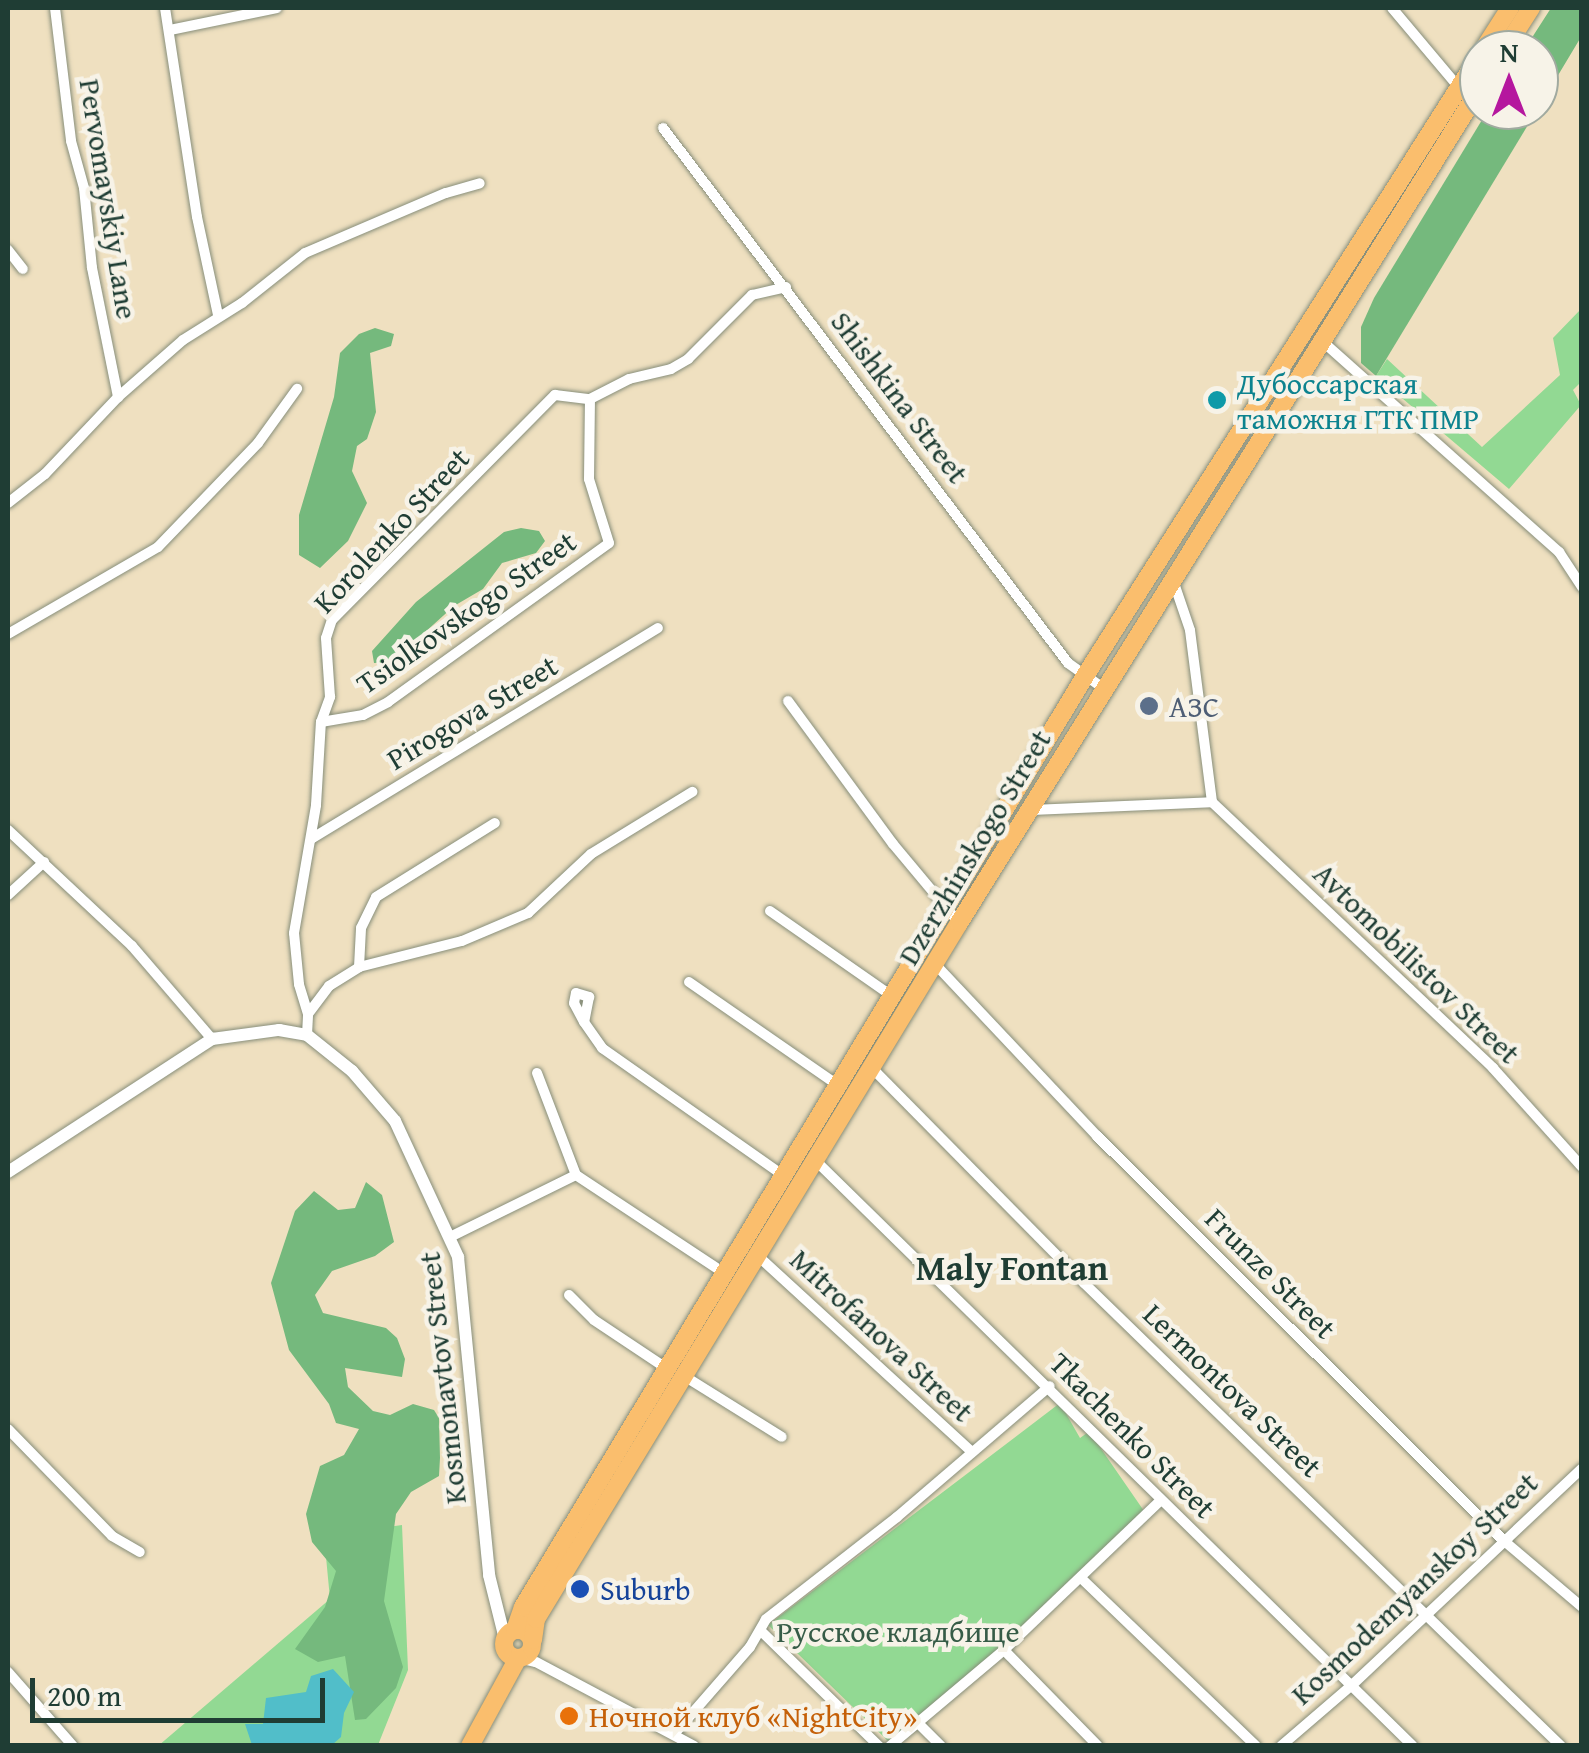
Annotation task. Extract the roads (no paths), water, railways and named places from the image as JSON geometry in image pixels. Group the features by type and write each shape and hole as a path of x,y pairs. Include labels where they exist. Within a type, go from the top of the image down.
{"highway":[{"path":"1496,30 1510,8"},
{"path":"1517,30 1531,8"},
{"name":"Dzerzhinskogo Street","path":"675,1372 724,1273 1085,676 1459,110"},
{"name":"Dzerzhinskogo Street","path":"470,1746 521,1647 523,1607 675,1372 758,1256 1459,111"}],"street":[{"name":"Pervomayskiy Lane","path":"55,8 71,141 84,188 92,268 118,397"},
{"path":"165,8 197,217 218,315"},
{"path":"170,30 277,8"},
{"path":"1392,8 1459,81"},
{"name":"Shishkina Street","path":"663,128 1068,663 1103,688"},
{"path":"8,503 45,474 118,397 218,315 242,302 305,253 446,192 480,183"},
{"path":"8,250 23,269"},
{"path":"590,399 629,379 671,369 688,358 752,294 786,287"},
{"path":"1322,340 1558,552 1582,587"},
{"path":"8,634 158,547 258,443 297,389"},
{"name":"Korolenko Street","path":"307,1035 308,1014 299,984 294,934 312,839 321,722 331,683 326,638 332,620 555,395 590,399"},
{"name":"Tsiolkovskogo Street","path":"321,722 363,715 388,702 609,543 589,479 590,399"},
{"path":"1031,810 1212,802 1190,630 1173,580"},
{"name":"Pirogova Street","path":"312,839 658,628"},
{"name":"Dzerzhinskogo Street","path":"788,701 892,844 946,906"},
{"path":"308,1014 330,986 359,967 500,929 528,913 591,854 692,792"},
{"name":"Avtomobilistov Street","path":"1212,802 1494,1068 1582,1166"},
{"path":"359,967 362,928 376,897 496,823"},
{"path":"8,830 132,946 212,1040 8,1172"},
{"path":"8,894 44,862"},
{"path":"946,906 959,923"},
{"path":"770,911 893,997"},
{"name":"Frunze Street","path":"934,964 1097,1136 1503,1540 1582,1607"},
{"path":"689,982 838,1084"},
{"path":"584,1022 592,1040 785,1176"},
{"name":"Kosmonavtov Street","path":"212,1040 279,1030 307,1035 352,1071 395,1121 452,1236 462,1278 495,1614 521,1647"},
{"name":"Lermontova Street","path":"872,1068 1084,1282 1561,1746"},
{"path":"537,1073 576,1175 724,1273"},
{"name":"Tkachenko Street","path":"815,1160 1050,1386 1413,1746"},
{"path":"452,1236 576,1175"},
{"name":"Mitrofanova Street","path":"758,1256 972,1452"},
{"path":"569,1295 594,1320 782,1437"},
{"path":"675,1733 761,1631 766,1619 1050,1386"},
{"path":"8,1428 112,1536 140,1552"},
{"name":"Kosmodemyanskoy Street","path":"1281,1746 1352,1685 1582,1468"},
{"path":"890,1746 1004,1650 1161,1500"},
{"path":"1082,1579 1256,1746"},
{"path":"761,1631 879,1746"},
{"path":"521,1647 694,1746"},
{"path":"1004,1650 1098,1746"},
{"path":"8,1672 72,1746"},
{"path":"918,1723 941,1746"}],"water":[{"path":"333,1669 354,1692 344,1713 341,1737 332,1745 252,1745 245,1724 263,1724 266,1698 306,1692 311,1676"}],"place":[{"name":"Дубоссарская таможня ГТК ПМР","path":"1217,400"},
{"name":"АЗС","path":"1149,706"},
{"name":"Suburb","path":"580,1589"},
{"name":"Ночной клуб «NightCity»","path":"569,1716"}],"district":[{"name":"Maly Fontan","path":"1012,1268"}],"park label":[{"name":"Русское кладбище","path":"898,1631"}]}
